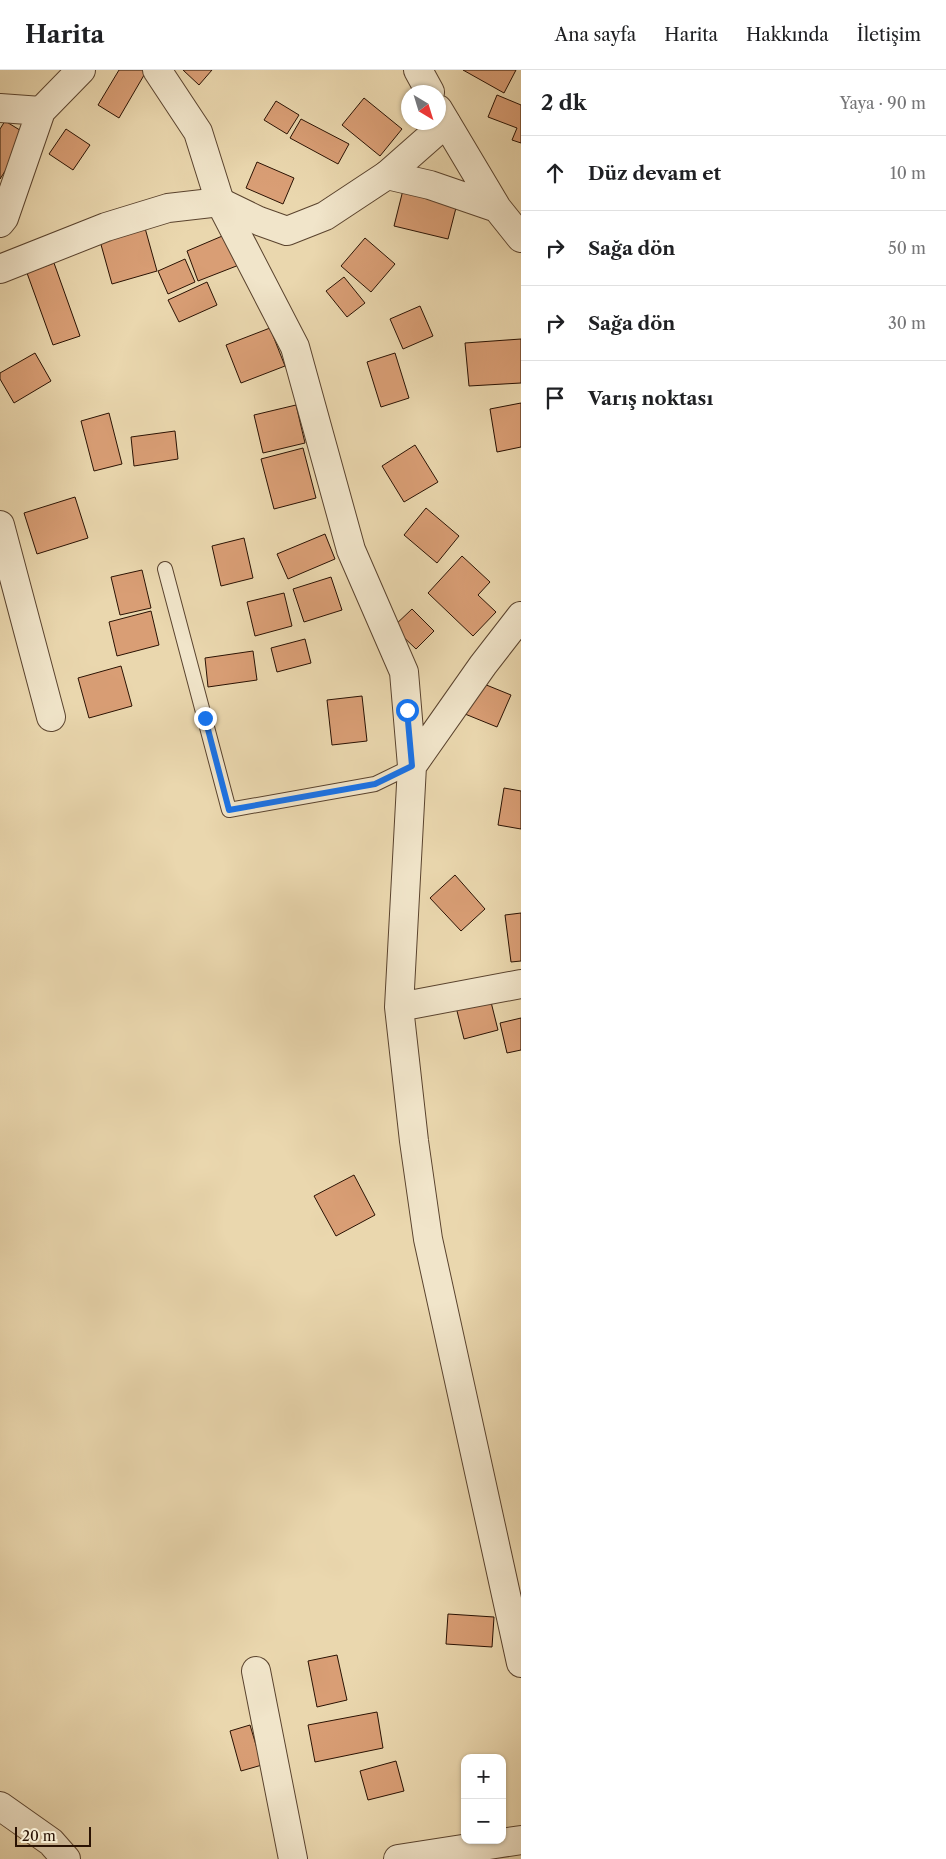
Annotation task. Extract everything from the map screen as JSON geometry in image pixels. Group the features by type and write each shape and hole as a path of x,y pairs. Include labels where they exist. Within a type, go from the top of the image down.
{"street":[{"path":"0,223 4,218 41,111 81,70"},
{"path":"156,70 198,132 220,202 295,347 351,550 404,672 412,766 399,1007 414,1141 428,1239 521,1663"},
{"path":"418,70 426,85"},
{"path":"0,108 41,111"},
{"path":"446,122 509,211 521,238"},
{"path":"0,269 106,226 168,208 220,202 258,221 287,232 325,216 387,175 429,130"},
{"path":"387,175 430,185 509,211"},
{"path":"0,525 51,717"},
{"path":"412,766 483,665 521,616"},
{"path":"399,1007 521,984"},
{"path":"256,1671 293,1859"},
{"path":"0,1806 51,1842 66,1859"},
{"path":"398,1859 521,1840"}],"lane":[{"path":"166,569 229,810 375,784 412,766"}],"building":[{"path":"119,70 147,70 119,118 98,105"},
{"path":"183,70 212,70 199,85"},
{"path":"463,70 516,70 504,93"},
{"path":"497,95 521,105 521,143 512,140 517,128 488,117"},
{"path":"364,98 401,130 380,156 342,125"},
{"path":"276,101 299,115 287,134 264,120"},
{"path":"301,119 349,144 338,164 290,138"},
{"path":"5,121 28,135 0,179 0,129"},
{"path":"66,129 90,145 73,170 49,154"},
{"path":"257,162 294,178 283,204 246,188"},
{"path":"403,190 457,204 448,239 394,226"},
{"path":"145,228 157,271 112,284 100,241"},
{"path":"227,234 239,265 198,281 187,251"},
{"path":"365,238 395,264 371,292 341,266"},
{"path":"185,259 195,282 168,294 158,271"},
{"path":"54,263 80,336 53,345 27,273"},
{"path":"344,277 365,303 347,317 326,291"},
{"path":"207,282 217,305 179,322 168,300"},
{"path":"420,306 433,336 403,349 390,319"},
{"path":"270,328 285,366 241,383 226,345"},
{"path":"521,339 521,383 469,386 465,343"},
{"path":"35,353 51,381 14,403 0,379 0,373"},
{"path":"395,353 409,398 381,407 367,362"},
{"path":"521,403 521,447 497,452 490,409"},
{"path":"296,405 305,443 263,453 254,415"},
{"path":"109,413 122,464 94,471 81,421"},
{"path":"175,431 178,459 134,466 131,437"},
{"path":"415,445 438,482 404,502 382,466"},
{"path":"303,448 316,498 274,509 261,459"},
{"path":"75,497 88,538 37,554 24,513"},
{"path":"426,508 459,536 437,563 404,535"},
{"path":"325,534 335,559 288,579 277,554"},
{"path":"244,538 253,578 221,586 212,546"},
{"path":"462,556 490,582 478,595 496,612 473,636 428,593"},
{"path":"142,570 151,608 120,615 111,577"},
{"path":"331,577 342,610 304,622 293,589"},
{"path":"284,593 292,626 255,636 247,602"},
{"path":"412,609 434,631 416,649 393,627"},
{"path":"151,611 159,645 117,656 109,622"},
{"path":"305,639 311,663 277,672 271,648"},
{"path":"253,651 257,680 208,687 205,658"},
{"path":"121,666 132,706 89,718 78,678"},
{"path":"479,682 511,695 497,727 465,714"},
{"path":"362,696 367,741 332,745 327,700"},
{"path":"504,788 521,791 521,829 498,825"},
{"path":"455,875 485,909 461,931 430,898"},
{"path":"521,913 521,961 511,962 505,915"},
{"path":"489,994 498,1030 464,1039 455,1003"},
{"path":"521,1018 521,1050 507,1053 500,1023"},
{"path":"354,1175 375,1215 336,1236 314,1196"},
{"path":"448,1614 494,1617 492,1647 446,1644"},
{"path":"337,1655 347,1700 317,1707 308,1661"},
{"path":"377,1712 383,1748 315,1762 308,1725"},
{"path":"250,1725 262,1765 241,1771 230,1731"},
{"path":"396,1761 404,1791 368,1800 360,1771"}],"route":[{"path":"205,718 229,810 375,784 412,766 407,710"}]}
